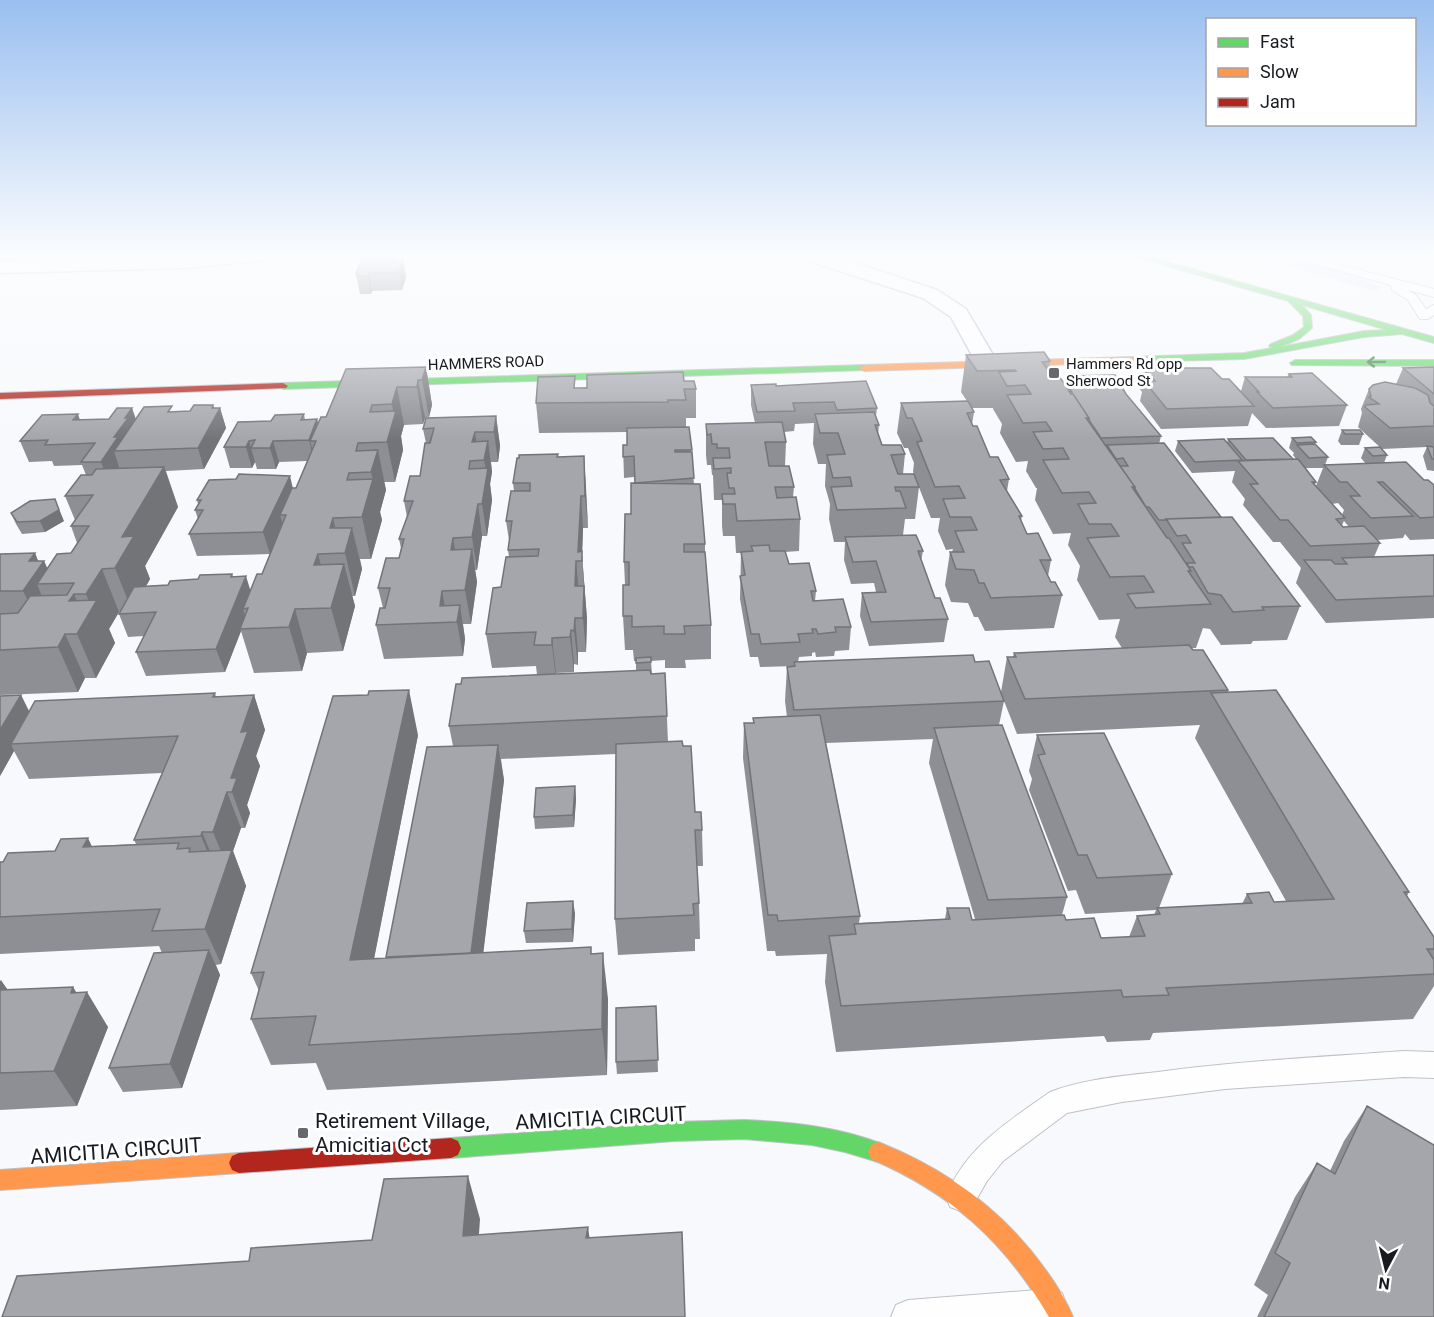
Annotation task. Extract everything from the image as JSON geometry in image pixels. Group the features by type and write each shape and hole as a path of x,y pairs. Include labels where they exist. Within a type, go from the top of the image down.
{"main road":[{"path":"1244,356 1298,337 1308,329 1310,321 1308,316"},
{"path":"1352,316 1434,340"},
{"path":"1244,356 1305,356 1388,344 1402,331 1428,316"},
{"name":"HAMMERS ROAD","path":"0,396 1244,356 1364,334 1402,331"},
{"path":"1244,356 1294,363 1434,363"},
{"name":"AMICITIA CIRCUIT","path":"0,1180 576,1140 706,1133 793,1133 857,1144 904,1162 961,1196 981,1211 1026,1260 1059,1311"}],"street":[{"path":"961,316 988,365"}],"lane":[{"path":"961,1196 976,1171 993,1151 1060,1101 1122,1089 1225,1076 1404,1064 1434,1065"},
{"path":"908,1317 1059,1311"}],"building":[{"path":"1044,352 1050,361 1042,362 1048,370 1055,370 1073,394 1089,418 1086,418 1135,487 1132,487 1169,538 1211,604 1136,608 1127,594 1154,592 1144,576 1110,577 1087,538 1119,536 1111,524 1089,524 1078,504 1096,503 1089,492 1062,493 1043,460 1069,459 1063,448 1043,449 1033,432 1052,431 1046,422 1023,423 1007,395 1031,394 1025,385 1007,386 999,372 1016,371 977,371 966,355"},
{"path":"426,367 422,380 418,380 417,387 397,387 392,404 372,405 370,412 396,411 387,442 358,443 356,451 378,450 371,472 349,473 347,480 373,479 362,517 333,518 330,528 352,528 345,553 318,554 314,565 344,564 331,608 295,609 289,627 240,629 248,608 243,609 257,574 262,574 286,515 280,515 292,488 296,488 316,441 310,441 321,417 326,417 346,369"},
{"path":"1434,367 1434,394 1403,368"},
{"path":"1144,368 1211,368 1222,379 1229,379 1254,406 1167,409 1145,382 1155,381"},
{"path":"683,372 684,381 694,381 696,389 684,389 686,400 536,403 538,377 575,376 574,388 587,388 587,375"},
{"path":"1312,373 1347,405 1273,408 1245,377 1292,377 1289,374"},
{"path":"1115,375 1126,394 1161,436 1101,438 1067,385 1076,385 1070,376"},
{"path":"866,381 877,408 837,410 834,402 793,403 795,411 757,412 751,385 776,384 776,386"},
{"path":"1385,382 1415,388 1428,395 1430,403 1434,406 1434,426 1390,428 1365,407 1379,404 1369,397 1371,396 1369,389 1373,385"},
{"path":"968,401 974,412 967,413 973,426 977,426 990,457 998,457 1009,479 1000,480 1022,516 1019,516 1027,534 1038,533 1051,560 1040,560 1051,582 1055,582 1062,595 991,598 984,583 979,583 974,570 956,569 950,552 964,552 955,531 977,530 971,517 950,517 943,499 965,498 959,486 935,487 917,442 922,441 912,418 907,418 901,403"},
{"path":"194,405 213,405 212,408 220,408 198,448 114,451 144,407 172,406 168,412 190,411"},
{"path":"117,408 132,408 125,418 129,417 114,437 118,437 101,462 81,462 95,443 45,445 48,440 20,441 42,415 78,414 73,420 109,419"},
{"path":"874,412 879,425 875,425 882,445 901,445 905,454 891,455 898,474 914,474 919,487 895,487 896,491 900,491 906,508 837,510 831,487 852,486 850,477 833,478 827,455 845,454 838,433 820,433 815,414"},
{"path":"304,414 301,420 317,419 309,440 273,441 270,448 251,448 255,440 249,441 246,447 224,447 238,422 271,421 275,415"},
{"path":"496,416 494,432 475,432 472,442 488,441 484,460 470,461 469,469 488,468 482,504 478,504 472,537 453,538 451,550 472,549 465,590 442,591 440,606 460,605 457,622 376,625 380,608 385,608 390,588 378,588 386,558 399,558 404,539 399,539 413,501 404,501 410,476 420,476 425,443 430,443 434,428 423,429 426,418"},
{"path":"782,422 786,442 765,442 769,466 789,466 794,487 775,487 777,498 796,497 800,519 737,521 735,504 723,504 722,494 735,494 734,488 729,488 727,473 731,473 731,468 714,469 713,458 730,458 729,448 717,448 717,444 712,444 711,434 707,435 706,424"},
{"path":"689,427 692,450 675,450 675,452 692,452 694,478 635,483 634,456 623,457 623,445 627,445 627,428"},
{"path":"1342,430 1360,430 1363,434 1345,434"},
{"path":"1311,437 1316,442 1297,443 1292,438"},
{"path":"1273,438 1293,459 1246,460 1228,439"},
{"path":"1224,439 1242,460 1195,462 1178,441"},
{"path":"1164,443 1221,517 1159,520 1149,507 1146,507 1120,466 1128,466 1123,458 1116,459 1107,445"},
{"path":"1315,444 1328,457 1309,458 1297,445"},
{"path":"1427,446 1434,447 1434,459 1432,459"},
{"path":"1380,447 1387,455 1373,456 1365,448"},
{"path":"558,454 557,457 584,456 585,496 581,496 578,552 582,551 582,561 576,561 575,586 584,586 583,618 575,618 574,631 571,630 570,637 552,638 552,645 534,645 536,632 486,634 493,588 501,587 506,557 538,556 539,549 508,550 512,521 506,521 511,491 530,491 530,483 513,483 517,458 519,455"},
{"path":"1298,459 1316,482 1312,482 1345,518 1336,519 1343,527 1364,526 1380,543 1310,546 1288,520 1280,520 1250,484 1258,484 1238,461"},
{"path":"1406,462 1424,480 1434,485 1434,517 1420,518 1383,482 1378,482 1413,516 1371,518 1350,496 1360,496 1347,482 1340,482 1324,465"},
{"path":"164,467 122,537 134,536 115,568 102,569 86,594 74,594 69,601 97,600 77,634 65,634 58,647 0,650 0,614 18,613 30,596 67,595 74,583 37,584 57,554 71,553 89,526 71,526 93,495 65,496 81,475 92,475 96,469"},
{"path":"239,474 290,476 263,532 189,534 203,510 195,510 201,500 197,500 209,480 236,479"},
{"path":"631,483 700,484 705,544 684,544 684,552 705,552 711,625 684,626 685,634 664,634 664,626 632,627 632,616 623,616 623,585 629,585 629,562 624,562 625,514 631,514"},
{"path":"55,499 59,510 40,521 17,522 11,513 30,501"},
{"path":"1232,517 1300,606 1262,607 1264,610 1233,612 1221,595 1208,593 1193,567 1189,567 1187,563 1195,563 1182,543 1191,543 1186,535 1177,536 1166,519"},
{"path":"916,535 923,551 918,551 935,598 940,598 948,619 871,622 862,593 886,592 876,561 853,562 845,537"},
{"path":"769,545 770,551 785,551 789,564 809,563 816,591 811,591 813,601 843,599 851,627 835,627 836,632 818,634 816,629 812,629 813,633 798,634 800,642 761,644 759,634 751,634 740,576 745,575 741,552 753,551 751,546"},
{"path":"35,553 29,561 44,561 23,591 0,591 0,554"},
{"path":"1434,555 1434,596 1336,600 1304,560 1331,560 1335,564 1347,564 1342,558"},
{"path":"232,574 231,577 246,576 216,649 136,652 156,612 119,614 134,587 168,585 170,581 198,579 200,575"},
{"path":"1189,645 1193,650 1203,650 1228,690 1025,699 1007,657 1016,657 1014,653"},
{"path":"973,655 975,662 989,661 1004,701 794,710 787,667 795,666 794,662"},
{"path":"651,657 651,662 636,663 636,658"},
{"path":"650,670 651,674 665,673 667,716 449,726 456,684 461,684 462,678"},
{"path":"409,690 350,960 591,947 591,954 603,953 602,1029 309,1045 316,1016 251,1019 264,972 251,973 333,696 368,695 369,691"},
{"path":"1276,690 1409,892 1404,892 1434,937 1434,949 1427,949 1434,960 1434,974 1166,988 1169,995 1123,997 1121,990 841,1006 829,936 856,934 854,924 950,919 947,908 969,908 972,920 1064,915 1066,920 1094,918 1101,938 1145,936 1137,916 1160,914 1157,908 1252,903 1247,894 1269,892 1274,902 1334,899 1211,693"},
{"path":"215,693 213,697 254,695 241,732 248,731 231,778 237,778 232,792 227,792 213,832 202,832 201,836 134,840 178,736 11,744 35,701"},
{"path":"21,695 0,730 0,696"},
{"path":"820,715 860,916 778,921 777,915 768,915 744,723 754,723 753,718"},
{"path":"1002,725 1067,897 988,900 934,728"},
{"path":"1104,733 1172,874 1097,878 1087,855 1078,855 1038,755 1045,754 1037,735"},
{"path":"682,741 683,746 691,746 695,812 701,812 702,830 695,830 699,903 693,904 694,915 615,919 616,744"},
{"path":"498,745 471,953 386,957 427,747"},
{"path":"575,786 573,815 534,817 536,788"},
{"path":"88,838 83,847 179,843 177,849 190,848 189,852 232,850 205,929 152,931 160,909 0,917 0,862 3,862 8,853 55,851 61,839"},
{"path":"573,901 572,929 524,931 527,903"},
{"path":"209,950 170,1064 109,1068 154,953"},
{"path":"73,987 71,993 87,992 54,1071 0,1073 0,990"},
{"path":"656,1006 658,1060 616,1062 616,1008"},
{"path":"1367,1106 1434,1145 1434,1317 1264,1317 1290,1263 1275,1253 1317,1163 1335,1174"},
{"path":"468,1176 463,1236 588,1227 586,1238 682,1232 685,1317 2,1317 17,1276 249,1261 251,1248 372,1240 384,1179"}],"traffic: fast":[{"path":"1274,346 1296,337 1308,328 1307,316"},
{"path":"1351,316 1434,340"},
{"path":"1132,360 1244,356 1364,334 1403,331"},
{"path":"1295,363 1434,363"},
{"path":"283,386 864,368"},
{"path":"451,1148 674,1132 744,1130 812,1135 878,1152"}],"traffic: slow":[{"path":"864,368 1132,360"},
{"path":"878,1152 936,1180 985,1218 1027,1264 1062,1317"},
{"path":"0,1180 239,1163"}],"traffic: jam":[{"path":"0,396 283,386"},
{"path":"239,1163 451,1148"}],"place":[{"name":"Hammers Rd opp Sherwood St","path":"1054,373"},
{"name":"Retirement Village, Amicitia Cct","path":"303,1133"}]}
